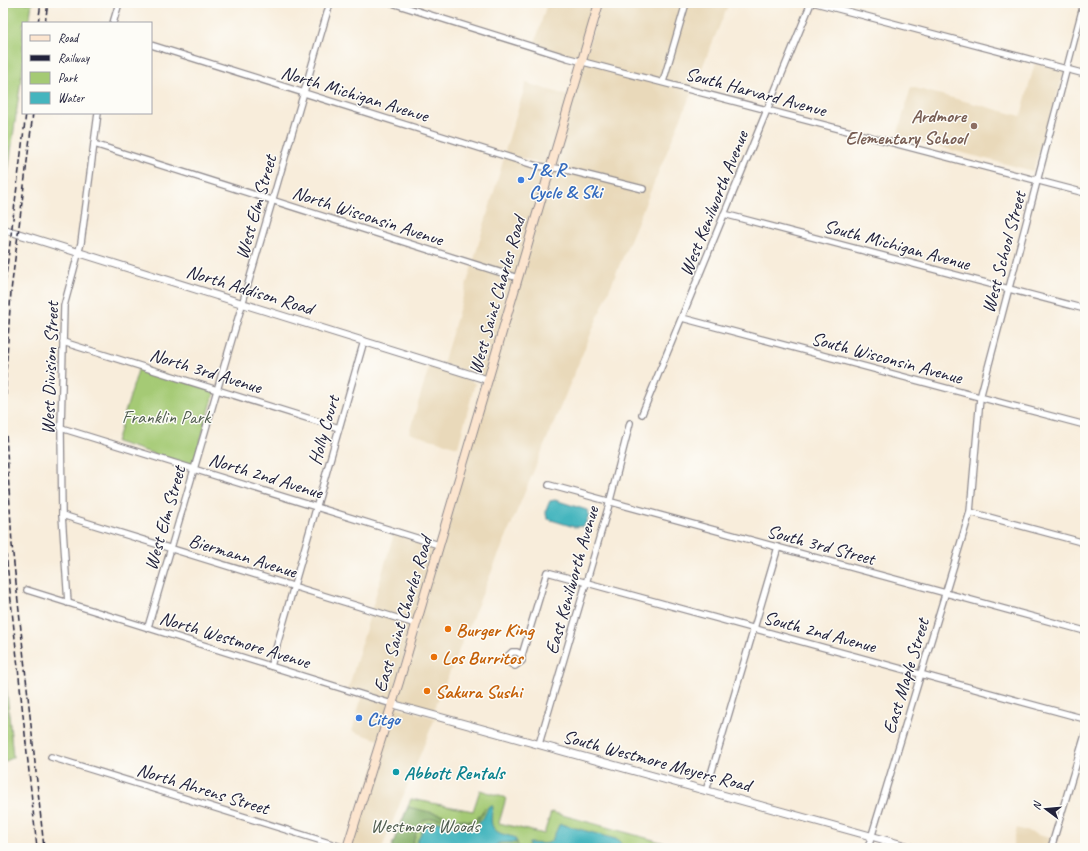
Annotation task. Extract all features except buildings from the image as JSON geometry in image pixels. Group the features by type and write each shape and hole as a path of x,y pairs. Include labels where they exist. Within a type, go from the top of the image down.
{"main road":[{"name":"West Saint Charles Road","path":"472,434 598,3"},
{"name":"East Saint Charles Road","path":"346,848 392,704 472,434"}],"street":[{"path":"113,22 119,3"},
{"name":"West Elm Street","path":"148,627 330,3"},
{"name":"South Harvard Avenue","path":"392,3 582,61 1085,193"},
{"path":"663,82 686,3"},
{"name":"West Kenilworth Avenue","path":"642,414 811,3"},
{"path":"816,3 1085,74"},
{"name":"West School Street","path":"970,512 980,398 1084,3"},
{"name":"North Michigan Avenue","path":"152,45 537,166 550,167"},
{"name":"West Division Street","path":"68,602 62,515 60,428 64,306 80,252 98,114"},
{"name":"North Wisconsin Avenue","path":"94,144 518,278"},
{"path":"550,167 643,189"},
{"name":"South Michigan Avenue","path":"724,214 1085,309"},
{"name":"North Addison Road","path":"3,229 488,380"},
{"name":"South Wisconsin Avenue","path":"682,318 1085,425"},
{"name":"Holly Court","path":"271,666 364,341"},
{"name":"North 3rd Avenue","path":"63,342 339,428"},
{"name":"East Kenilworth Avenue","path":"539,744 586,583 630,423"},
{"name":"North 2nd Avenue","path":"60,428 439,545"},
{"name":"South 3rd Street","path":"550,485 1085,631"},
{"path":"970,512 1085,543"},
{"name":"East Maple Street","path":"868,848 970,512"},
{"name":"Biermann Avenue","path":"62,515 416,624"},
{"path":"706,791 778,547"},
{"name":"South 2nd Avenue","path":"522,656 547,572 1085,720"},
{"name":"North Westmore Avenue","path":"27,590 392,704"},
{"name":"South Westmore Meyers Road","path":"392,704 914,848"},
{"path":"1051,848 1085,735"},
{"name":"North Ahrens Street","path":"51,757 346,848"}],"shaded area":[{"path":"547,3 597,3 580,59 534,46"},
{"path":"601,3 729,3 433,712 395,702"},
{"name":"Ardmore Elementary School","path":"1035,62 1065,70 1033,171 897,136 911,87 1021,116"},
{"path":"526,83 569,96 549,165 504,154"},
{"path":"504,158 548,169 487,377 443,364"},
{"path":"430,364 475,383 458,447 409,433"},
{"path":"394,533 437,546 391,701 348,690"},
{"path":"362,696 390,704 379,740 352,731"},
{"path":"393,706 435,718 382,848 349,848"},
{"path":"1017,828 1052,839 1049,848 1012,848"}],"green space":[{"path":"3,3 32,3 29,22 22,22 22,72 3,209"},
{"name":"Franklin Park","path":"139,367 215,391 193,466 116,442"},
{"path":"3,650 13,757 3,763"},
{"name":"Westmore Woods","path":"480,790 506,798 499,823 544,834 551,812 683,848 391,848 411,799 473,811"},
{"path":"408,807 469,821 476,820 485,808 478,822 471,823 438,819 424,820 420,824 411,848 391,848"},
{"path":"517,842 518,846 523,848 492,848 499,843"}],"water":[{"path":"555,500 587,510 589,516 584,526 574,527 548,519 546,513 548,506 550,501"},
{"path":"492,805 491,821 494,829 502,834 514,837 517,842 499,843 492,848 414,848 425,824 435,822 469,828 476,826 482,819 488,807"},
{"path":"561,824 619,840 621,842 620,848 570,848 563,846 531,848 529,846 529,843 549,843"}],"railway":[{"path":"38,22 41,3"},
{"path":"45,22 48,3"},
{"path":"3,300 26,114"},
{"path":"33,114 11,291 6,373 6,432 12,545 44,848"},
{"path":"3,525 37,848"}],"place":[{"name":"Ardmore Elementary School","path":"974,126"},
{"name":"J & R Cycle & Ski","path":"521,180"},
{"name":"Burger King","path":"448,629"},
{"name":"Los Burritos","path":"434,657"},
{"name":"Sakura Sushi","path":"427,691"},
{"name":"Citgo","path":"359,718"},
{"name":"Abbott Rentals","path":"396,772"}]}
